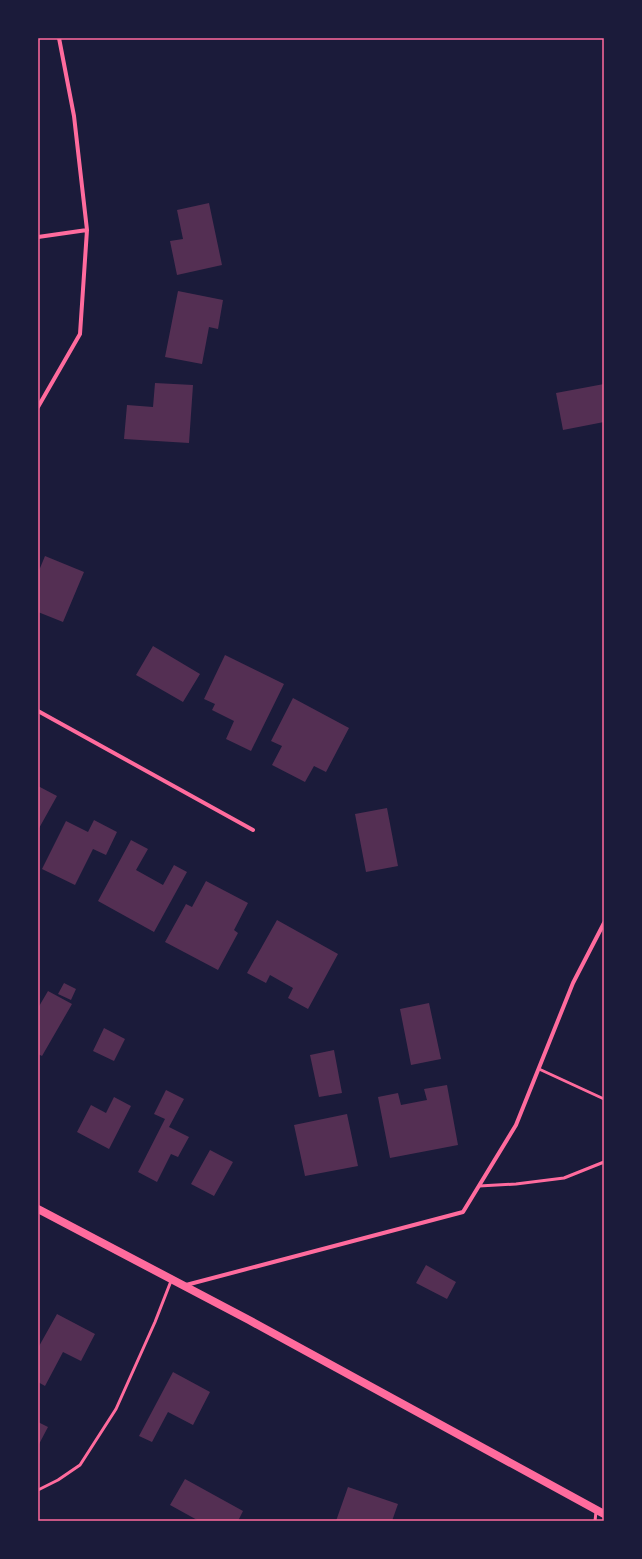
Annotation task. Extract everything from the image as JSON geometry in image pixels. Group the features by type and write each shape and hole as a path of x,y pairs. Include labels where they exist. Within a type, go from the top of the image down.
{"main road":[{"path":"38,1209 172,1279 600,1512"}],"street":[{"path":"38,407 80,334 87,230 74,116 59,38"},
{"path":"38,237 87,230"},
{"path":"38,710 253,830"},
{"path":"184,1286 463,1212 516,1125 573,984 604,923"}],"lane":[{"path":"539,1069 604,1099"},
{"path":"479,1186 516,1184 564,1178 604,1162"},
{"path":"38,1490 58,1480 80,1465 116,1409 155,1322 172,1279"},
{"path":"595,1521 600,1512"}],"building":[{"path":"209,203 222,265 177,275 170,241 183,239 177,210"},
{"path":"178,291 223,300 218,329 209,327 202,364 165,357"},
{"path":"155,383 193,385 189,443 124,439 127,405 153,407"},
{"path":"604,384 604,422 563,430 556,393"},
{"path":"45,556 84,572 63,622 38,612 38,573"},
{"path":"153,646 200,674 183,702 136,675"},
{"path":"225,655 284,684 251,751 226,739 234,721 212,710 215,704 204,699"},
{"path":"293,698 349,728 326,772 314,766 305,782 272,765 282,746 271,741"},
{"path":"38,786 57,796 38,830"},
{"path":"387,808 398,866 366,872 355,814"},
{"path":"94,820 117,832 106,855 93,849 75,885 42,869 66,821 88,832"},
{"path":"131,840 148,849 136,870 163,885 174,865 187,872 154,932 98,901"},
{"path":"206,881 248,903 234,930 238,933 218,970 165,942 186,904 192,907"},
{"path":"277,920 338,954 308,1009 288,998 293,988 270,975 266,983 247,973"},
{"path":"64,983 76,989 71,1000 58,994"},
{"path":"48,991 72,1004 42,1056 38,1054 38,1008"},
{"path":"429,1003 441,1059 411,1065 400,1009"},
{"path":"104,1028 125,1039 114,1061 93,1051"},
{"path":"334,1050 342,1093 319,1097 310,1055"},
{"path":"447,1085 458,1145 390,1158 378,1097 398,1093 401,1105 427,1100 424,1089"},
{"path":"166,1090 184,1099 169,1127 189,1137 178,1157 171,1154 157,1182 138,1172 165,1119 154,1114"},
{"path":"114,1097 131,1106 109,1149 77,1132 91,1105 106,1113"},
{"path":"347,1114 358,1166 305,1176 294,1125"},
{"path":"210,1150 233,1162 214,1196 191,1184"},
{"path":"426,1265 456,1282 447,1299 416,1283"},
{"path":"57,1314 95,1334 81,1361 63,1352 45,1386 38,1382 38,1348"},
{"path":"173,1372 210,1392 193,1425 168,1412 152,1442 139,1436"},
{"path":"38,1422 48,1427 38,1446"},
{"path":"185,1479 243,1511 238,1521 199,1521 170,1505"},
{"path":"348,1487 398,1504 392,1521 336,1521"}]}
